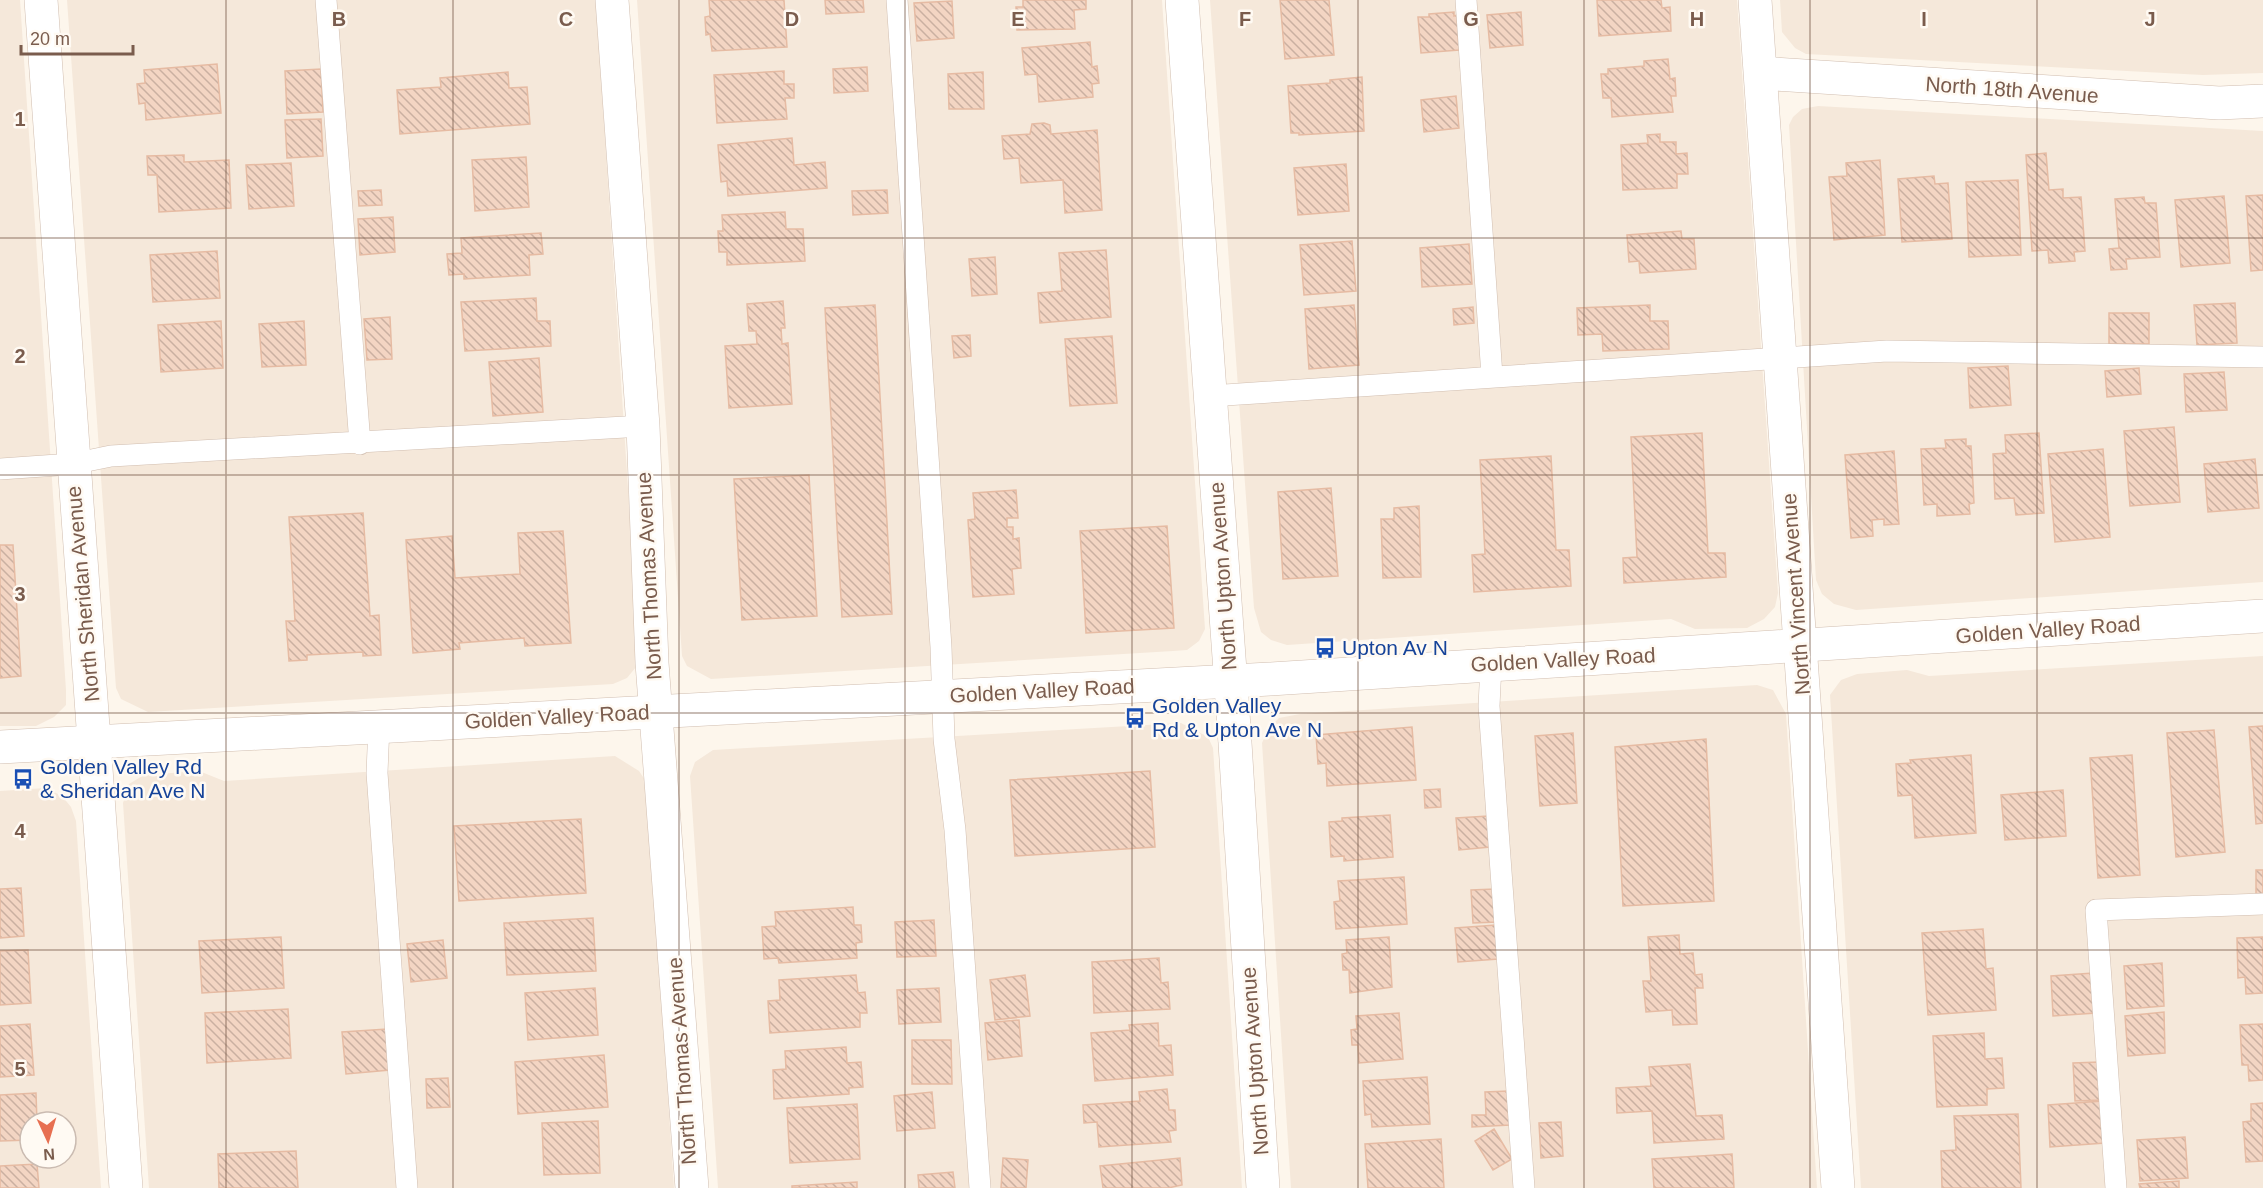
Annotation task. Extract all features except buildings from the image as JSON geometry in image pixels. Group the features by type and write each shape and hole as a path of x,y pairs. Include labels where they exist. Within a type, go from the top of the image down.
{"street":[{"name":"North Sheridan Avenue","path":"41,0 72,464 95,742 126,1188"},
{"name":"North Thomas Avenue","path":"612,0 642,426 651,663 692,1188"},
{"name":"North Upton Avenue","path":"1182,0 1263,1188"},
{"name":"North Vincent Avenue","path":"1755,0 1838,1188"},
{"name":"North 18th Avenue","path":"1760,73 2219,103 2263,100"},
{"name":"Golden Valley Road","path":"0,747 1230,681 2263,616"}],"lane":[{"path":"326,0 360,444"},
{"path":"897,0 944,696 944,739 955,830 980,1188"},
{"path":"1466,0 1492,376"},
{"path":"1210,396 1887,351 2263,357"},
{"path":"0,469 72,464 111,456 360,444 642,426"},
{"path":"1491,665 1489,706 1524,1188"},
{"path":"379,725 377,773 407,1188"},
{"path":"2116,1188 2096,910 2263,904"}],"shaded area":[{"path":"0,0 20,0 66,690 66,705 54,717 36,726 0,726"},
{"path":"67,0 596,0 639,656 636,667 627,678 613,684 148,712 121,699 116,688"},
{"path":"637,0 1162,0 1205,629 1199,641 1187,650 711,679 687,666 682,656"},
{"path":"1210,0 1737,0 1778,593 1775,607 1764,619 1747,628 1695,629 1671,619 1287,645 1271,640 1261,632 1254,608"},
{"path":"1780,0 2263,0 2263,73 2203,75 1806,54 1795,48 1782,32"},
{"path":"1818,106 2263,131 2263,582 1856,610 1834,604 1822,594 1816,580 1789,125 1793,117 1802,109"},
{"path":"2263,656 2263,1188 1861,1188 1830,695 1841,680 1857,674 1907,670 1929,676"},
{"path":"1757,685 1773,690 1786,714 1817,1188 1291,1188 1262,743 1269,728 1279,718 1300,714"},
{"path":"1181,723 1208,737 1213,748 1242,1188 718,1188 690,776 695,762 713,750"},
{"path":"615,756 639,771 647,783 674,1188 149,1188 123,803 129,784 144,775 199,771 224,781"},
{"path":"46,788 62,796 71,807 76,821 101,1188 0,1188 0,791"}],"place":[{"name":"Upton Av N","path":"1325,648"},
{"name":"Golden Valley Rd & Upton Ave N","path":"1135,718"},
{"name":"Golden Valley Rd & Sheridan Ave N","path":"23,779"}]}
